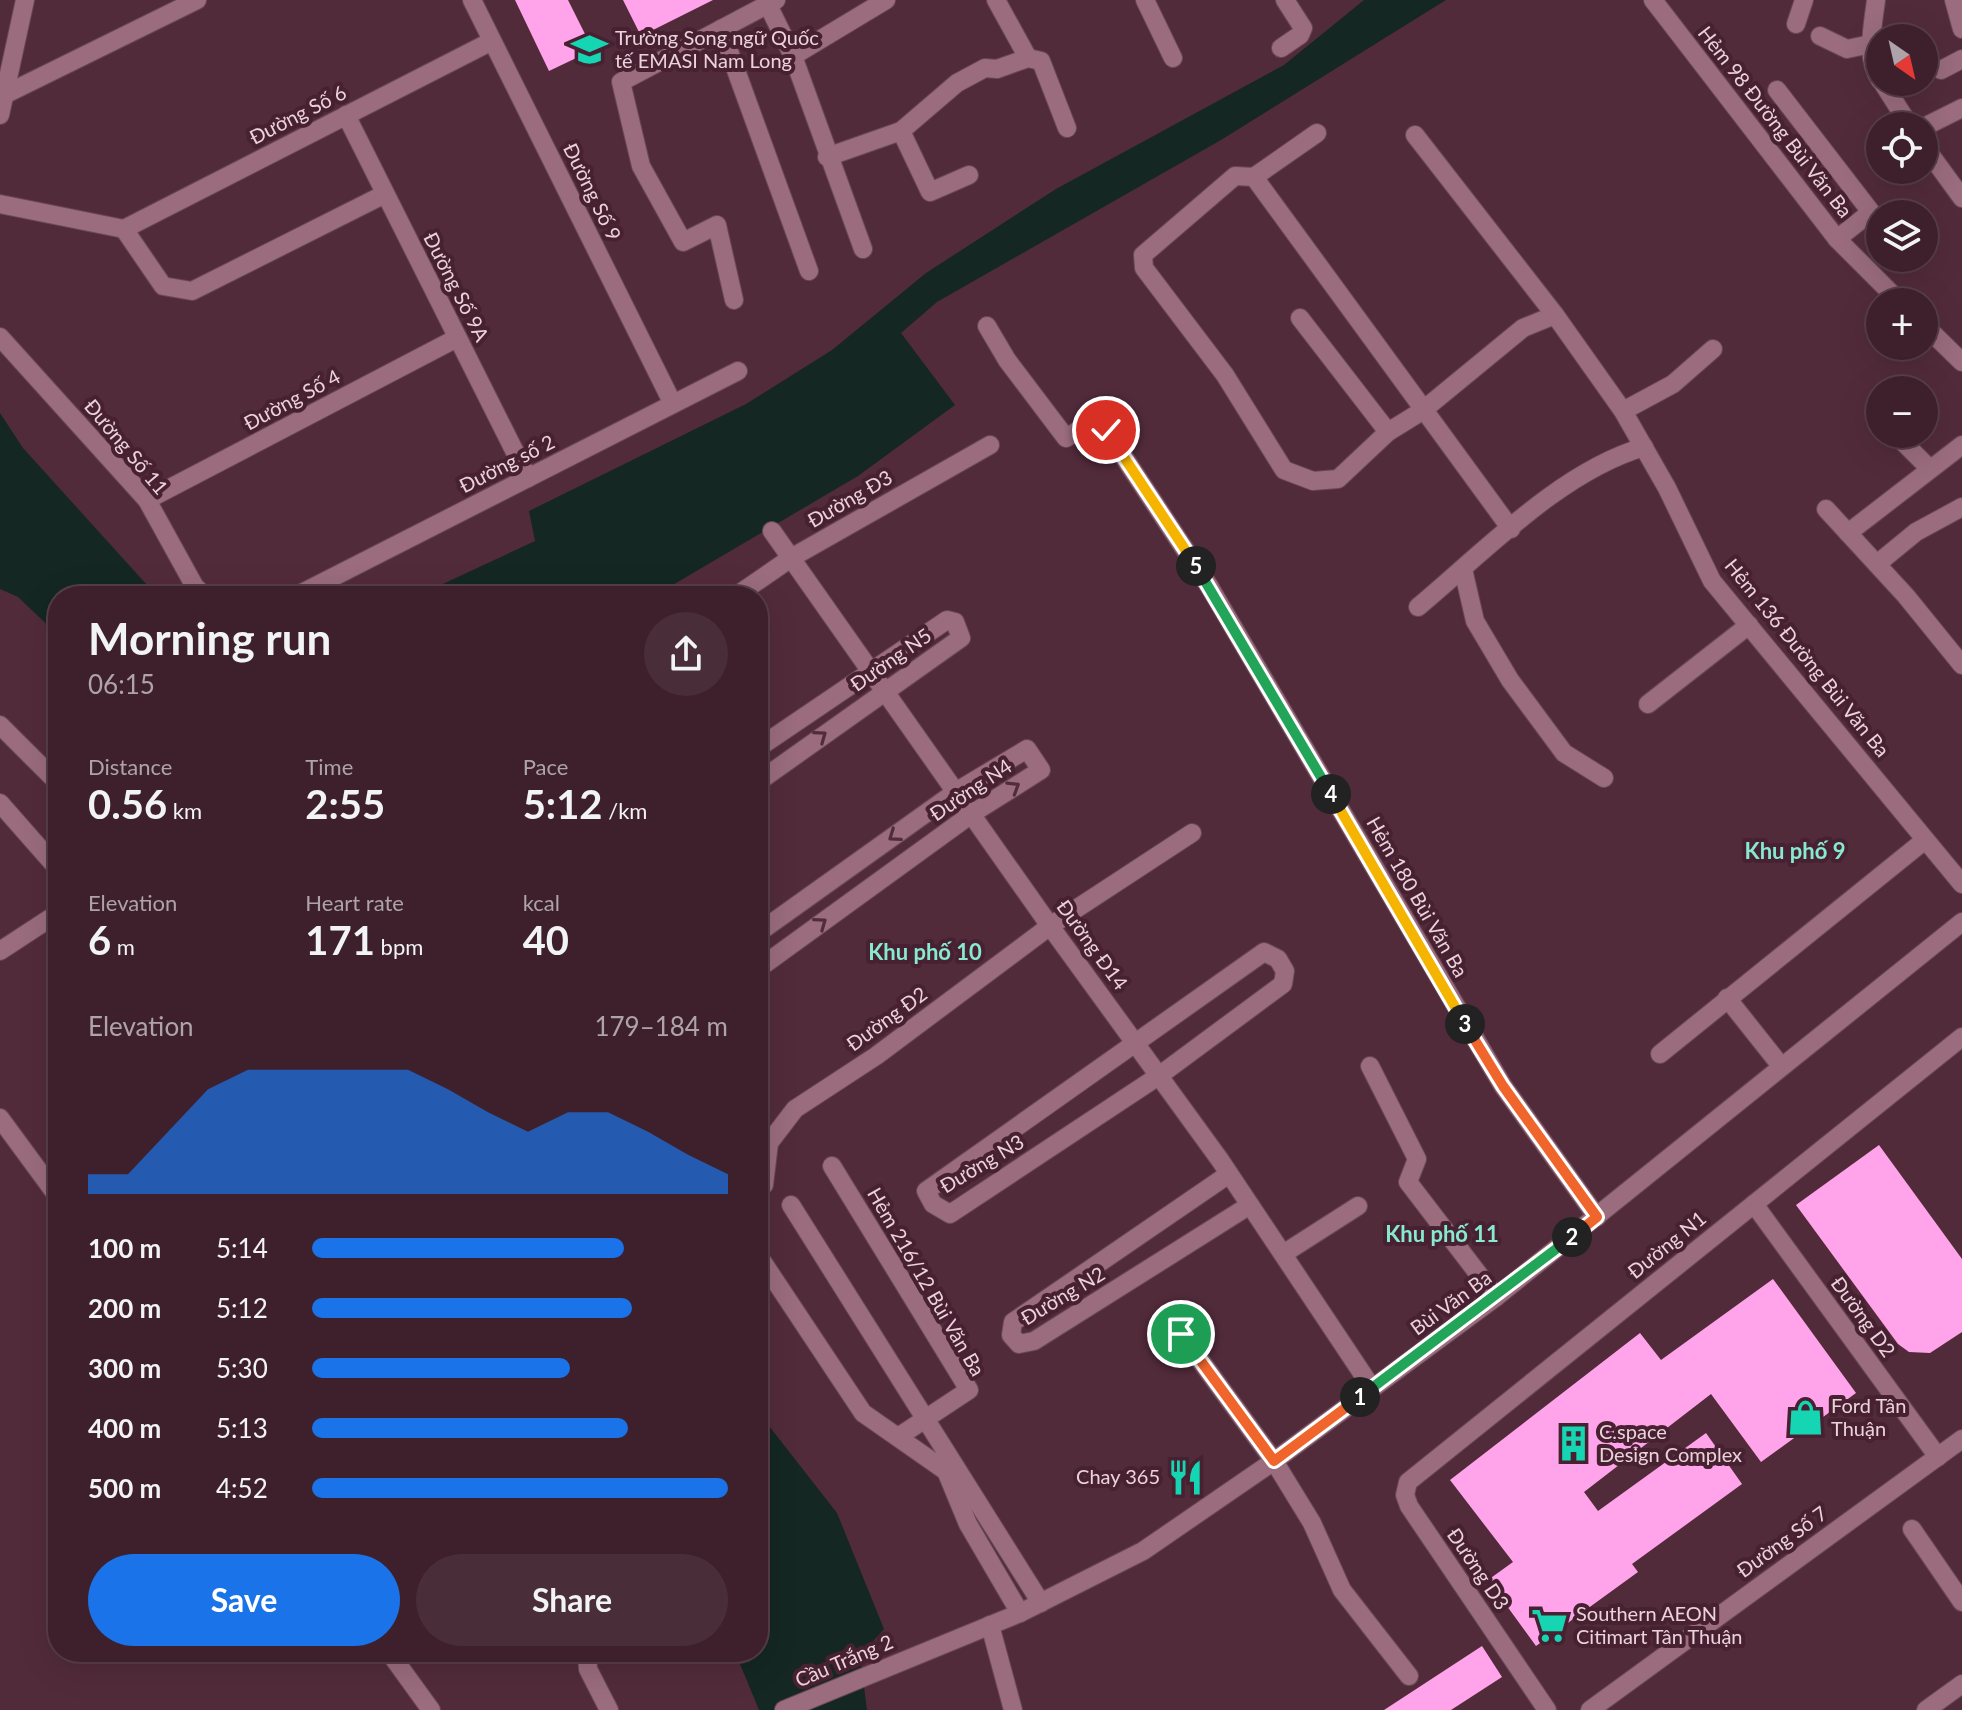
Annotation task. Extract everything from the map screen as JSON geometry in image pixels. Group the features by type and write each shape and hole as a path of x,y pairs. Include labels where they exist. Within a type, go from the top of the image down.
{"street":[{"path":"0,115 25,0"},
{"path":"4,95 197,0"},
{"name":"Đường Số 9","path":"472,0 673,404"},
{"path":"793,56 886,0"},
{"path":"996,0 1028,58"},
{"path":"1145,0 1173,58"},
{"path":"1281,48 1300,35 1303,28 1285,0"},
{"name":"Hẻm 98 Đường Bùi Văn Ba","path":"1653,0 1837,239 1886,288"},
{"path":"1796,24 1804,0"},
{"path":"1873,24 1876,0"},
{"path":"1954,0 1962,29"},
{"path":"734,300 717,225 683,242 641,166 621,82 772,2 863,249"},
{"path":"721,29 809,271"},
{"path":"1820,36 1847,49 1866,45"},
{"name":"Đường Số 6","path":"124,229 492,41"},
{"path":"827,157 901,131 957,83 985,68 997,69 1028,58 1041,61 1067,128"},
{"path":"1941,70 1962,59"},
{"path":"1777,90 1871,212 1837,239"},
{"path":"1938,120 1962,108"},
{"name":"Đường Số 9A","path":"346,115 528,478"},
{"path":"901,131 930,192 969,175"},
{"path":"1317,133 1254,177 1235,176 1143,255 1144,268 1225,375 1284,470 1313,481 1338,479 1388,432 1422,411 1523,328 1555,315"},
{"name":"Hẻm 136 Đường Bùi Văn Ba","path":"1415,135 1555,315 1623,411 1712,581 1962,884"},
{"path":"1938,164 1960,192"},
{"path":"1254,177 1511,529"},
{"path":"0,204 124,229 163,286 192,291 385,194"},
{"path":"1300,318 1388,432"},
{"name":"Hẻm 180 Bùi Văn Ba","path":"987,326 1007,360 1068,438 1092,422 1100,423 1106,430 1209,586 1503,1086 1597,1217"},
{"name":"Đường Số 11","path":"0,337 147,500 194,586"},
{"name":"Đường Số 4","path":"147,500 457,338"},
{"path":"1938,339 1962,362"},
{"path":"1623,411 1673,384 1713,349"},
{"name":"Đường số 2","path":"316,586 738,371"},
{"name":"Đường Đ3","path":"750,586 791,558 990,445"},
{"path":"1848,533 1962,445"},
{"path":"1418,607 1541,504 1614,456 1644,447"},
{"path":"1909,448 1929,468"},
{"path":"1877,564 1916,532 1962,507"},
{"path":"1826,509 1962,665"},
{"name":"Đường Đ14","path":"772,531 1050,926 1160,1075 1372,1388"},
{"path":"1463,569 1475,621 1510,680 1564,753 1604,778"},
{"name":"Đường N5","path":"768,741 947,620 955,622 961,638 768,775"},
{"path":"1648,704 1749,625"},
{"path":"0,725 48,773"},
{"name":"Đường N4","path":"768,926 957,791 1027,749 1034,755 1041,770 973,813 768,962"},
{"path":"0,803 48,858"},
{"name":"Đường Đ2","path":"768,1151 769,1143 795,1109 876,1056 1050,926 1192,833"},
{"path":"1660,1054 1925,840"},
{"path":"0,951 48,920"},
{"name":"Bùi Văn Ba","path":"922,1652 1020,1613 1143,1551 1274,1461 1496,1297 1962,922"},
{"path":"1135,1041 1264,952 1278,959 1285,971 1283,984 1160,1075"},
{"path":"1727,998 1781,1066"},
{"name":"Đường N1","path":"1405,1490 1414,1474 1962,1037"},
{"name":"Đường N3","path":"1135,1041 926,1191 933,1204 950,1214 1160,1075"},
{"path":"1370,1066 1417,1159 1408,1182 1496,1297"},
{"path":"0,1118 48,1183"},
{"name":"Hẻm 216/12 Bùi Văn Ba","path":"832,1166 969,1390 898,1437"},
{"name":"Đường N2","path":"1229,1174 1013,1322 1011,1335 1019,1344 1034,1341 1250,1205"},
{"name":"Đường D2","path":"1754,1204 1938,1457"},
{"path":"791,1205 1041,1603"},
{"path":"1283,1254 1358,1206"},
{"path":"768,1270 863,1413 946,1471 968,1524 1020,1613"},
{"path":"1181,1334 1274,1461 1312,1523 1342,1590 1409,1676"},
{"name":"Đường Số 7","path":"1590,1710 1962,1439"},
{"name":"Đường D3","path":"1405,1490 1409,1506 1547,1710"},
{"path":"1912,1529 1962,1602"},
{"path":"990,1625 1013,1710"},
{"name":"Cầu Trắng 2","path":"784,1710 922,1652"},
{"path":"396,1662 431,1710"},
{"path":"588,1662 588,1669 609,1710"},
{"path":"1930,1707 1962,1684"}],"shaded area":[{"path":"1364,0 1446,0 1221,140 937,302 901,333 955,405 858,476 671,586 438,586 535,541 529,511 746,404 832,350 926,273 1056,189 1284,65"},
{"path":"0,413 23,448 148,586 48,586 48,626 18,597 0,589"},
{"path":"768,1425 837,1513 884,1629 860,1656 867,1710 759,1710 739,1662 768,1662"}],"building":[{"path":"515,0 568,0 593,50 549,71"},
{"path":"623,0 713,0 641,36"},
{"path":"1879,1145 1962,1259 1962,1332 1930,1353 1909,1352 1898,1344 1796,1205"},
{"path":"1773,1279 1856,1393 1761,1462 1711,1394 1584,1492 1598,1511 1706,1433 1742,1484 1632,1564 1638,1572 1536,1646 1488,1580 1513,1562 1450,1480 1640,1333 1661,1360"},
{"path":"1482,1646 1502,1677 1451,1710 1384,1710"}],"place":[{"name":"Trường Song ngữ Quốc tế EMASI Nam Long","path":"589,50"},
{"name":"Ford Tân Thuận","path":"1805,1417"},
{"name":"C.space Design Complex","path":"1573,1443"},
{"name":"Chay 365","path":"1186,1477"},
{"name":"Southern AEON Citimart Tân Thuận","path":"1550,1625"}],"district":[{"name":"Khu phố 9","path":"1795,851"},
{"name":"Khu phố 10","path":"925,952"},
{"name":"Khu phố 11","path":"1442,1234"}],"route":[{"path":"1106,430 1209,586 1503,1086 1597,1217 1496,1297 1274,1461 1227,1401 1217,1379 1181,1334"}]}
